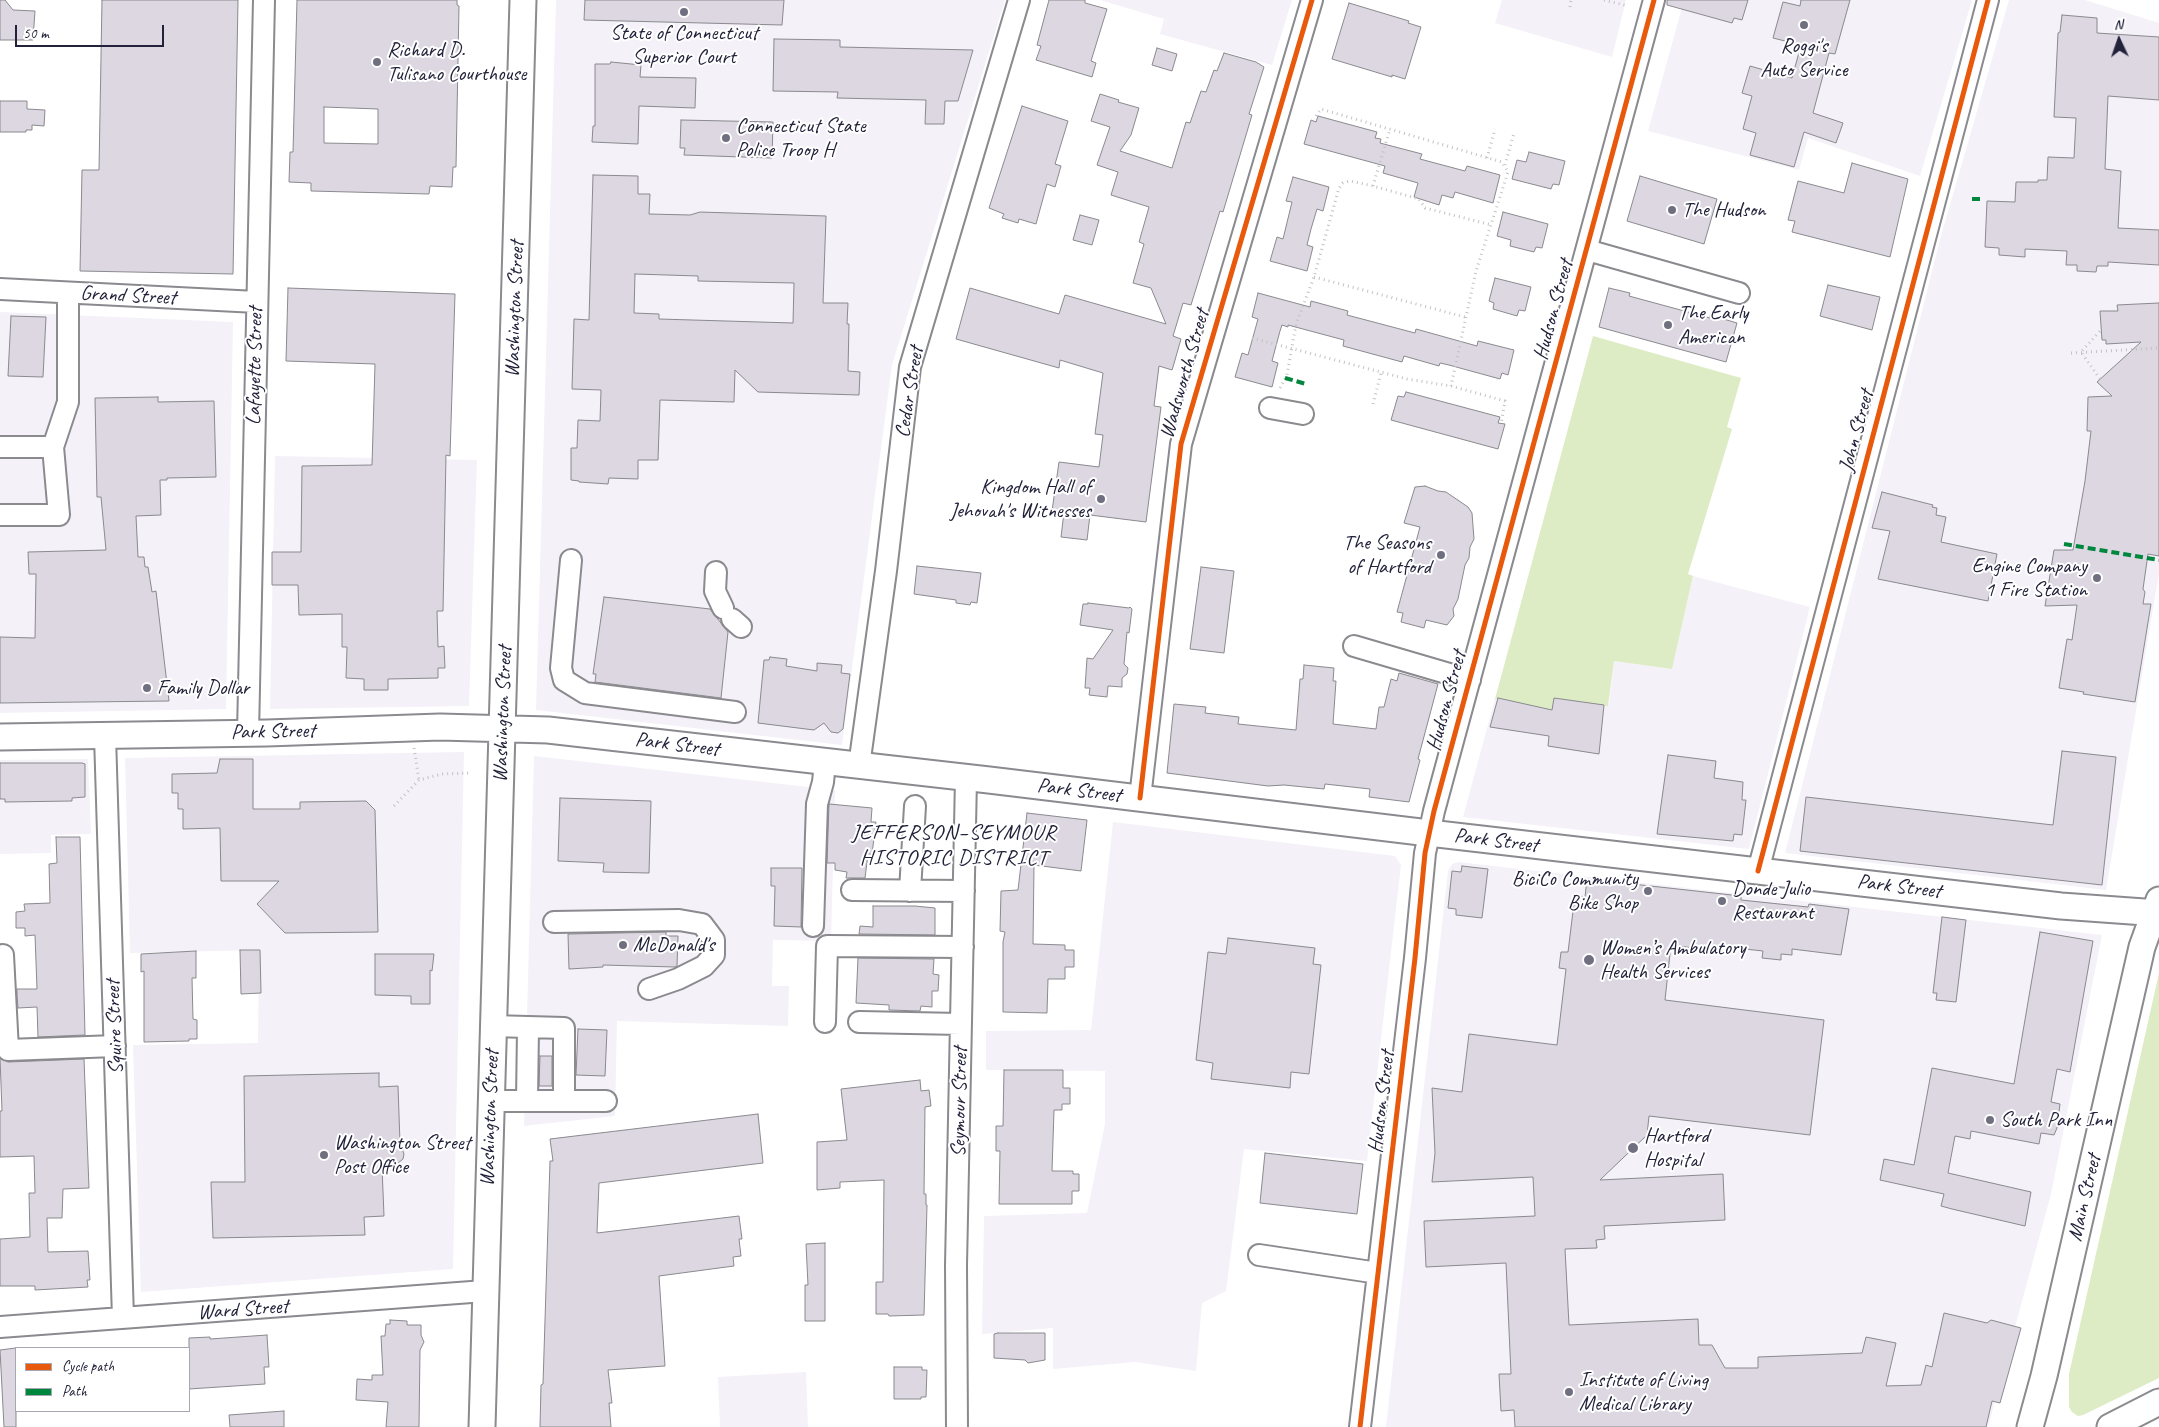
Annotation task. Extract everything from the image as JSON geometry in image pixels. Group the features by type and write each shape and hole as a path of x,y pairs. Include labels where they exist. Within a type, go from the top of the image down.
{"main road":[{"name":"Washington Street","path":"482,1427 492,1026 507,625 524,0"},
{"name":"Park Street","path":"0,737 248,733 440,727 566,732 2061,906 2158,908"},
{"name":"Main Street","path":"2030,1427 2044,1376 2142,947 2158,908"},
{"path":"2110,1427 2137,1421 2159,1402"}],"street":[{"name":"Lafayette Street","path":"248,733 264,0"},
{"name":"Cedar Street","path":"860,766 910,367 1019,0"},
{"name":"Wadsworth Street","path":"1140,798 1181,444 1312,0"},
{"name":"Hudson Street","path":"1360,1427 1415,958 1425,853 1429,833 1654,0"},
{"name":"John Street","path":"1758,870 1988,0"},
{"path":"1587,250 1739,293"},
{"name":"Grand Street","path":"0,289 257,302"},
{"path":"0,515 59,515 53,446 68,402 68,293"},
{"path":"1270,408 1303,414"},
{"path":"0,447 53,446"},
{"path":"571,560 561,668 564,680 585,693 734,712"},
{"path":"716,572 715,591 732,618"},
{"path":"1354,646 1470,680"},
{"name":"Squire Street","path":"105,736 123,1318"},
{"path":"813,926 817,804 823,782 825,762"},
{"name":"Seymour Street","path":"957,1427 956,1264 966,778"},
{"path":"910,890 915,806"},
{"path":"852,890 964,891"},
{"path":"554,922 679,920 702,924 714,940 714,955 704,966 678,979 649,989"},
{"path":"825,1022 826,946 962,947"},
{"path":"4,955 8,1050 115,1046"},
{"path":"860,1022 961,1024"},
{"path":"492,1026 564,1028 564,1100"},
{"path":"527,1101 528,1028"},
{"path":"490,1101 606,1101"},
{"path":"1259,1255 1378,1273"},
{"name":"Ward Street","path":"0,1327 485,1291"}],"path":[{"path":"1570,6 1571,0"},
{"path":"1604,0 1628,6"},
{"path":"1316,116 1321,109 1502,162 1505,166 1508,172 1506,182 1476,271 1451,386"},
{"path":"1487,158 1495,128"},
{"path":"1373,186 1390,129"},
{"path":"1505,166 1514,133"},
{"path":"1280,388 1287,375 1296,324 1314,277 1339,188 1343,183 1350,181 1373,186 1419,199 1425,208 1492,225"},
{"path":"1314,277 1465,317"},
{"path":"2081,352 2102,330"},
{"path":"1252,338 1381,373 1451,386 1505,401 1501,424"},
{"path":"2071,353 2159,348"},
{"path":"2081,352 2100,379"},
{"path":"1373,404 1381,373"},
{"path":"414,748 419,780"},
{"path":"394,806 419,780 442,774 472,773"}],"shaded area":[{"path":"556,0 1005,0 892,365 842,745 536,710"},
{"path":"1100,0 1292,0 1272,65 1160,34 1164,19"},
{"path":"1502,0 1626,0 1612,57 1495,23"},
{"path":"1684,0 1972,0 1920,176 1808,138 1799,170 1648,131"},
{"path":"2009,0 2085,0 2159,23 2159,573 2106,890 1785,853 1941,236"},
{"path":"0,312 233,322 226,709 0,713"},
{"path":"275,456 477,460 469,706 270,709"},
{"path":"1693,576 1810,607 1749,849 1463,817 1495,699 1552,713 1554,699 1609,705 1614,661 1672,669"},
{"path":"464,752 453,1269 141,1292 133,1045 258,1043 259,950 130,953 125,758"},
{"path":"534,756 835,790 831,941 773,940 772,986 789,986 788,1026 617,1021 615,1116 524,1126"},
{"path":"88,759 91,834 51,835 51,853 0,854 0,760"},
{"path":"1113,822 1395,856 1401,865 1367,1161 1244,1149 1226,1291 1202,1303 1196,1371 1135,1362 1053,1369 1053,1328 982,1334 984,1216 1087,1213 1105,1124 1105,1071 986,1070 986,1031 1091,1030"},
{"path":"1458,862 2102,935 2051,1194 1988,1427 1386,1427 1448,871 1452,864"},
{"path":"806,1372 808,1427 720,1427 718,1377"}],"green space":[{"path":"1593,336 1741,378 1727,427 1732,429 1688,574 1693,576 1672,669 1614,661 1608,706 1555,699 1552,713 1495,699"},
{"path":"2159,973 2159,1378 2078,1416 2069,1407 2069,1374"}],"building":[{"path":"0,0 5,0 13,10 35,11 33,40 0,40"},
{"path":"102,0 238,0 233,274 80,271 82,170 99,170"},
{"name":"Richard D. Tulisano Courthouse","path":"297,0 457,0 457,5 459,6 456,167 453,167 452,187 430,186 429,194 311,191 311,183 289,182 290,152 293,152","holes":["324,107 378,109 378,144 324,143"]},
{"name":"State of Connecticut Superior Court","path":"585,0 784,0 782,25 584,20"},
{"path":"1049,0 1085,0 1085,3 1107,9 1091,61 1096,63 1092,77 1036,60 1041,46 1037,45"},
{"path":"1667,0 1748,0 1742,20 1734,18 1732,23 1667,5"},
{"path":"1801,0 1850,0 1835,54 1829,53 1813,113 1843,123 1836,143 1804,132 1794,167 1750,155 1756,133 1743,129 1752,96 1742,93 1750,66 1792,78 1801,45 1773,38 1783,2 1800,6"},
{"path":"1349,3 1409,21 1408,23 1421,27 1405,79 1392,75 1392,77 1332,59"},
{"path":"2062,15 2097,18 2097,33 2159,37 2159,100 2108,96 2105,169 2121,171 2118,228 2159,230 2159,265 2108,262 2108,266 2097,266 2096,272 2077,271 2077,265 2066,265 2067,251 2025,249 2025,257 1999,255 1999,248 1985,247 1987,201 2015,202 2016,182 2047,180 2048,157 2074,158 2076,118 2054,117 2058,33 2060,32"},
{"path":"774,39 840,40 840,47 973,50 958,101 945,101 944,124 925,124 926,100 837,98 838,92 773,91"},
{"path":"1157,48 1177,54 1172,71 1152,65"},
{"path":"1224,53 1256,62 1264,67 1249,114 1252,115 1223,212 1220,211 1191,305 1183,303 1173,336 1181,339 1172,370 1159,366 1154,406 1161,407 1146,522 1090,515 1087,540 1061,537 1064,512 1052,511 1059,462 1099,467 1103,435 1095,434 1103,373 1060,360 1059,368 956,339 970,288 1059,314 1065,295 1166,324 1151,288 1133,283 1144,244 1139,242 1149,207 1111,195 1118,172 1097,165 1110,127 1091,121 1100,94 1139,108 1131,135 1120,151 1172,168 1186,122 1190,123 1201,91 1206,92 1214,70 1217,71"},
{"path":"611,62 641,65 640,77 696,78 695,108 639,106 638,144 592,142 593,126 595,126 595,64 610,64"},
{"path":"0,101 27,101 27,109 45,110 44,126 32,125 32,130 26,130 26,132 0,132"},
{"path":"1022,106 1068,121 1055,164 1061,166 1055,187 1047,184 1036,224 1019,219 1018,223 1002,218 1004,214 989,208"},
{"path":"1318,116 1377,132 1375,138 1381,139 1380,143 1422,154 1420,159 1465,171 1467,166 1500,175 1493,203 1455,192 1453,198 1442,195 1439,205 1414,197 1418,183 1383,173 1385,166 1304,144 1311,120 1316,122"},
{"name":"Connecticut State Police Troop H","path":"681,120 773,122 772,158 684,155 685,148 680,148"},
{"path":"1529,152 1565,161 1559,185 1553,184 1551,189 1512,179 1517,160 1526,162"},
{"path":"1852,163 1908,179 1890,257 1792,232 1795,221 1788,220 1798,181 1844,193"},
{"path":"593,175 638,176 638,194 650,194 649,214 690,215 700,212 826,216 823,303 848,303 848,371 860,372 859,395 758,392 735,370 734,402 660,400 658,460 638,460 638,479 609,478 608,484 571,480 571,448 577,448 578,420 600,421 601,390 572,389 574,319 589,320","holes":["635,274 698,276 698,281 794,283 793,323 659,319 659,314 634,313"]},
{"name":"The Hudson","path":"1640,176 1717,199 1704,244 1627,221"},
{"path":"1293,177 1329,187 1323,211 1317,209 1311,229 1307,245 1313,247 1307,271 1270,261 1277,237 1283,239 1292,202 1286,201"},
{"path":"1503,212 1548,224 1542,248 1536,247 1534,252 1510,246 1511,240 1497,236"},
{"path":"1080,215 1099,220 1092,245 1073,240"},
{"path":"1495,278 1531,287 1525,311 1519,310 1517,316 1493,309 1494,303 1489,301"},
{"path":"1828,285 1880,297 1872,330 1820,316"},
{"path":"288,288 455,294 450,456 446,455 443,611 437,611 438,647 444,646 445,668 438,668 438,678 388,679 388,690 364,690 364,679 346,678 347,647 342,647 342,614 299,615 298,585 272,585 272,552 301,552 302,466 372,465 375,364 286,361"},
{"name":"The Early American","path":"1609,288 1630,293 1629,296 1710,318 1710,315 1737,323 1726,362 1599,327"},
{"path":"1258,293 1310,307 1311,301 1348,311 1347,315 1415,333 1416,329 1477,346 1478,341 1514,350 1508,375 1502,373 1500,379 1449,365 1440,363 1439,366 1404,356 1402,362 1343,346 1344,340 1282,325 1272,361 1278,363 1272,387 1235,377 1242,353 1248,355 1258,319 1252,317"},
{"path":"2159,303 2159,556 2148,554 2143,604 2151,604 2135,702 2083,694 2084,692 2059,688 2067,639 2072,640 2077,605 2045,606 2054,550 2073,550 2085,481 2091,431 2087,431 2088,397 2112,396 2097,382 2141,342 2106,344 2106,340 2102,340 2100,311 2118,311 2117,305"},
{"path":"11,316 46,317 43,377 8,376"},
{"path":"1406,392 1500,417 1498,423 1505,424 1498,449 1391,420 1398,396 1404,397"},
{"path":"158,397 158,402 214,401 216,477 167,478 167,480 160,480 161,515 136,516 138,557 144,557 145,567 148,567 152,592 156,591 169,701 0,703 0,637 35,638 36,574 29,574 28,552 106,550 101,497 97,497 95,398"},
{"name":"The Seasons of Hartford","path":"1425,486 1446,492 1468,507 1472,513 1474,539 1465,565 1458,599 1453,609 1454,616 1447,625 1426,620 1424,628 1401,622 1403,613 1397,612 1420,527 1404,523 1415,487"},
{"path":"1882,492 1933,505 1932,507 1937,508 1936,515 1946,517 1941,542 1997,554 1988,601 1878,579 1890,531 1872,528"},
{"path":"917,566 981,573 977,603 971,602 970,605 956,603 956,600 914,594"},
{"path":"1201,567 1234,571 1224,653 1190,649"},
{"path":"604,597 710,609 728,632 721,698 595,682 596,674 593,674"},
{"path":"1083,604 1130,607 1132,609 1129,633 1127,632 1124,664 1128,668 1127,674 1122,678 1122,687 1108,686 1107,697 1089,695 1090,688 1085,688 1087,658 1093,659 1113,630 1080,625"},
{"path":"770,657 787,659 786,666 817,671 817,663 842,665 841,673 850,674 843,729 838,733 831,732 824,723 814,730 758,723 764,660 769,660"},
{"path":"1304,665 1334,668 1333,681 1336,681 1333,724 1376,729 1379,707 1384,707 1391,679 1397,681 1399,673 1438,684 1418,759 1420,760 1409,802 1369,797 1370,789 1325,784 1324,789 1284,785 1268,786 1167,773 1174,704 1206,707 1205,713 1239,717 1238,724 1296,730 1300,679 1303,679"},
{"path":"1498,698 1552,710 1554,698 1604,705 1599,754 1548,746 1549,736 1490,727"},
{"path":"2062,751 2116,757 2102,885 1800,851 1806,797 2053,825"},
{"path":"1668,755 1716,761 1714,778 1743,782 1742,800 1746,800 1742,835 1734,834 1733,841 1657,834"},
{"path":"220,759 253,759 253,809 300,809 300,802 366,801 375,810 378,932 285,933 257,904 279,881 221,881 220,828 183,829 183,809 178,809 178,793 172,793 172,774 217,773"},
{"path":"0,763 85,764 85,797 72,798 72,801 5,802 5,799 0,799"},
{"path":"560,798 651,801 649,873 603,872 604,863 558,861"},
{"path":"829,804 872,808 871,822 876,822 872,854 868,854 865,878 846,878 847,872 835,870 835,863 827,863"},
{"path":"1027,813 1087,820 1081,871 1034,865 1033,944 1065,945 1065,950 1074,950 1074,967 1065,967 1065,979 1048,979 1047,1013 1003,1012 1003,942 1005,932 1000,931 1001,891 1018,890"},
{"path":"56,837 80,837 85,1035 38,1037 37,1007 18,1008 17,996 17,989 37,989 35,935 25,936 25,928 16,928 16,912 25,911 24,904 50,903 49,864 57,863"},
{"path":"1462,866 1488,869 1482,918 1456,915 1456,909 1448,908 1452,871 1461,872"},
{"path":"771,868 802,868 801,927 774,926 775,886 771,886"},
{"path":"1587,879 1741,896 1741,900 1808,907 1809,904 1849,909 1841,955 1792,949 1792,955 1781,954 1781,960 1762,958 1763,951 1717,946 1716,951 1671,945 1665,1000 1824,1020 1810,1135 1649,1116 1647,1135 1600,1180 1723,1174 1725,1220 1604,1226 1605,1239 1596,1240 1597,1248 1565,1249 1569,1325 1698,1319 1699,1345 1712,1345 1725,1368 1758,1368 1758,1357 1862,1353 1866,1337 1896,1343 1886,1386 1921,1385 1926,1365 1932,1367 1944,1313 1987,1323 1991,1320 2021,1328 2000,1403 1992,1401 1986,1427 1515,1427 1514,1410 1501,1411 1499,1374 1511,1374 1506,1263 1426,1267 1424,1221 1535,1216 1533,1177 1432,1182 1435,1153 1432,1088 1462,1092 1469,1034 1557,1045 1566,969 1559,968 1561,952 1568,952 1575,895 1585,897"},
{"path":"873,906 935,908 935,935 859,934 860,926 873,927"},
{"path":"1942,917 1966,920 1956,1002 1936,1000 1937,993 1933,993"},
{"name":"McDonald's","path":"666,932 666,936 678,936 677,966 675,967 603,965 603,967 569,969 568,934"},
{"path":"2040,932 2093,941 2070,1072 2057,1069 2051,1102 2060,1104 2057,1128 2054,1135 2041,1133 2039,1144 1971,1131 1970,1139 1955,1136 1948,1173 2031,1192 2025,1226 1941,1206 1944,1194 1880,1180 1884,1159 1914,1165 1932,1068 2014,1084"},
{"path":"1228,938 1315,948 1313,964 1321,965 1309,1074 1291,1072 1290,1088 1211,1079 1213,1063 1196,1060 1208,952 1226,954"},
{"path":"240,950 260,950 261,993 241,994"},
{"path":"196,951 196,978 192,978 193,1019 197,1020 197,1039 189,1039 189,1041 144,1042 144,971 141,972 141,954"},
{"path":"375,954 434,954 432,971 430,970 430,1004 411,1004 411,996 375,995"},
{"path":"858,958 934,959 933,974 939,975 938,991 932,991 932,1007 921,1006 920,1011 889,1010 889,1005 856,1003"},
{"path":"578,1029 607,1030 605,1076 576,1075"},
{"path":"540,1056 552,1056 552,1086 539,1086"},
{"path":"0,1058 8,1062 84,1059 89,1188 63,1189 62,1218 47,1218 48,1252 88,1251 90,1280 87,1280 88,1287 35,1290 35,1286 0,1286 0,1239 30,1237 29,1193 35,1193 34,1156 0,1157 0,1111 2,1111"},
{"path":"1004,1070 1063,1070 1063,1088 1070,1088 1070,1104 1062,1104 1062,1110 1054,1110 1052,1171 1073,1171 1073,1174 1079,1174 1079,1191 1072,1191 1072,1204 999,1204 1000,1151 996,1151 996,1126 1003,1126"},
{"name":"Washington Street Post Office","path":"379,1073 379,1087 398,1086 400,1143 404,1154 403,1159 397,1164 382,1167 384,1216 364,1217 365,1235 213,1238 211,1182 245,1182 244,1076"},
{"path":"920,1080 921,1091 929,1090 931,1106 925,1107 924,1194 926,1194 927,1205 924,1315 889,1316 888,1314 876,1314 876,1282 883,1282 884,1180 840,1182 840,1188 817,1190 817,1142 847,1140 841,1089"},
{"path":"758,1114 763,1163 599,1183 597,1233 739,1216 742,1239 739,1239 741,1256 733,1257 734,1266 659,1276 665,1366 608,1370 612,1403 609,1403 611,1427 540,1427 550,1161 553,1161 550,1139"},
{"path":"1265,1153 1363,1164 1357,1214 1260,1203"},
{"path":"825,1243 825,1321 805,1321 805,1285 808,1285 806,1244"},
{"path":"390,1320 407,1321 407,1325 421,1325 421,1335 424,1342 420,1350 419,1427 386,1427 388,1402 356,1400 357,1379 372,1380 372,1375 383,1375 381,1336 385,1336 386,1324 390,1324"},
{"path":"1045,1333 1045,1360 1028,1363 1025,1360 994,1358 994,1334"},
{"path":"267,1335 269,1367 264,1367 265,1384 190,1389 189,1338 210,1337 210,1339"},
{"path":"15,1348 16,1427 4,1427 0,1350"},
{"path":"894,1367 922,1367 922,1370 927,1370 926,1397 921,1397 921,1399 894,1399"},
{"path":"284,1411 284,1427 230,1427 229,1415"}],"marked path":[{"path":"1972,199 1984,199"},
{"path":"1285,378 1306,384"},
{"path":"2064,544 2159,560"}],"cycle path":[{"path":"1140,798 1181,444 1312,0"},
{"path":"1360,1427 1415,958 1425,853 1434,811 1654,0"},
{"path":"1758,871 1988,0"}],"place":[{"name":"State of Connecticut Superior Court","path":"684,12"},
{"name":"Roggi's Auto Service","path":"1804,25"},
{"name":"Richard D. Tulisano Courthouse","path":"377,62"},
{"name":"Connecticut State Police Troop H","path":"726,138"},
{"name":"The Hudson","path":"1672,210"},
{"name":"The Early American","path":"1668,325"},
{"name":"Kingdom Hall of Jehovah's Witnesses","path":"1101,499"},
{"name":"The Seasons of Hartford","path":"1441,555"},
{"name":"Engine Company 1 Fire Station","path":"2097,578"},
{"name":"Family Dollar","path":"147,688"},
{"name":"BiciCo Community Bike Shop","path":"1648,891"},
{"name":"Donde Julio Restaurant","path":"1722,901"},
{"name":"McDonald's","path":"623,945"},
{"name":"Women’s Ambulatory Health Services","path":"1589,960"},
{"name":"South Park Inn","path":"1990,1120"},
{"name":"Hartford Hospital","path":"1633,1148"},
{"name":"Washington Street Post Office","path":"324,1155"},
{"name":"Institute of Living Medical Library","path":"1569,1392"}],"district":[{"name":"JEFFERSON–SEYMOUR HISTORIC DISTRICT","path":"954,846"}]}
